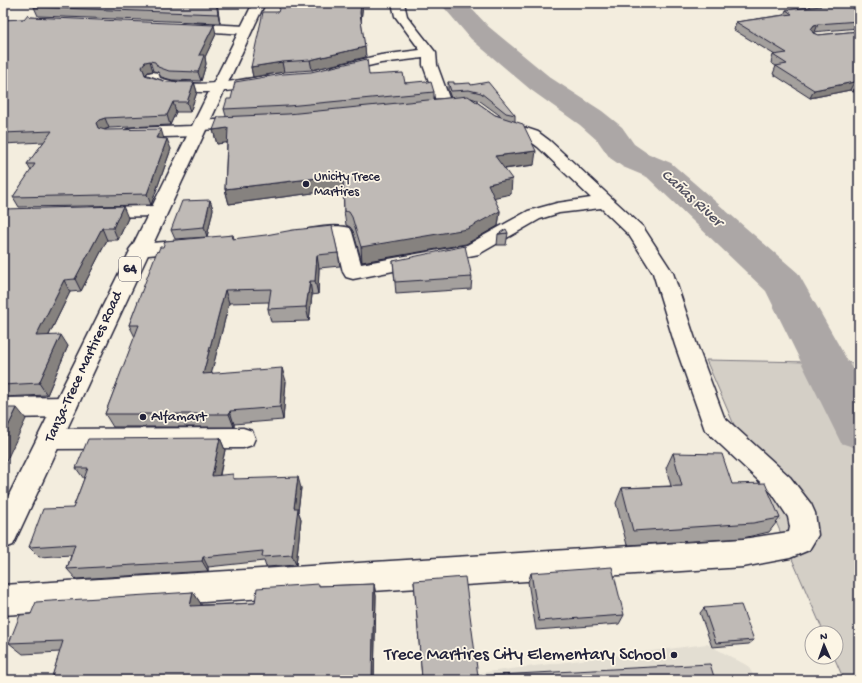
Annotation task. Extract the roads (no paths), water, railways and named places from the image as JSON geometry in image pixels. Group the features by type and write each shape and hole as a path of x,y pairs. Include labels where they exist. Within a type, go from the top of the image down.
{"street":[{"name":"Tanza-Trece Martires Road","path":"3,536 139,250 259,3"},
{"path":"398,3 401,16 429,53 430,65 451,105 429,107"},
{"path":"174,27 246,30"},
{"path":"326,72 381,59 429,53"},
{"path":"153,76 154,80 170,86 218,87 229,87 276,78"},
{"path":"3,600 743,553 790,545 798,541 804,535 801,513 781,485 714,422 686,345 663,273 636,230 544,144 532,135 500,125 485,113"},
{"path":"116,134 258,122"},
{"path":"286,237 343,232 353,272 472,250 534,215 556,208 606,202"},
{"path":"80,212 158,211"},
{"path":"139,250 211,244"},
{"path":"3,408 65,408"},
{"path":"50,439 243,438"}],"waterway":[{"name":"Cañas River","path":"452,3 480,33 541,84 591,118 610,134 622,151 635,160 659,170 783,283 859,428"}],"place":[{"name":"Unicity Trece Martires","path":"306,184"},
{"name":"Alfamart","path":"143,417"},
{"name":"Trece Martires City Elementary School","path":"674,655"}]}
